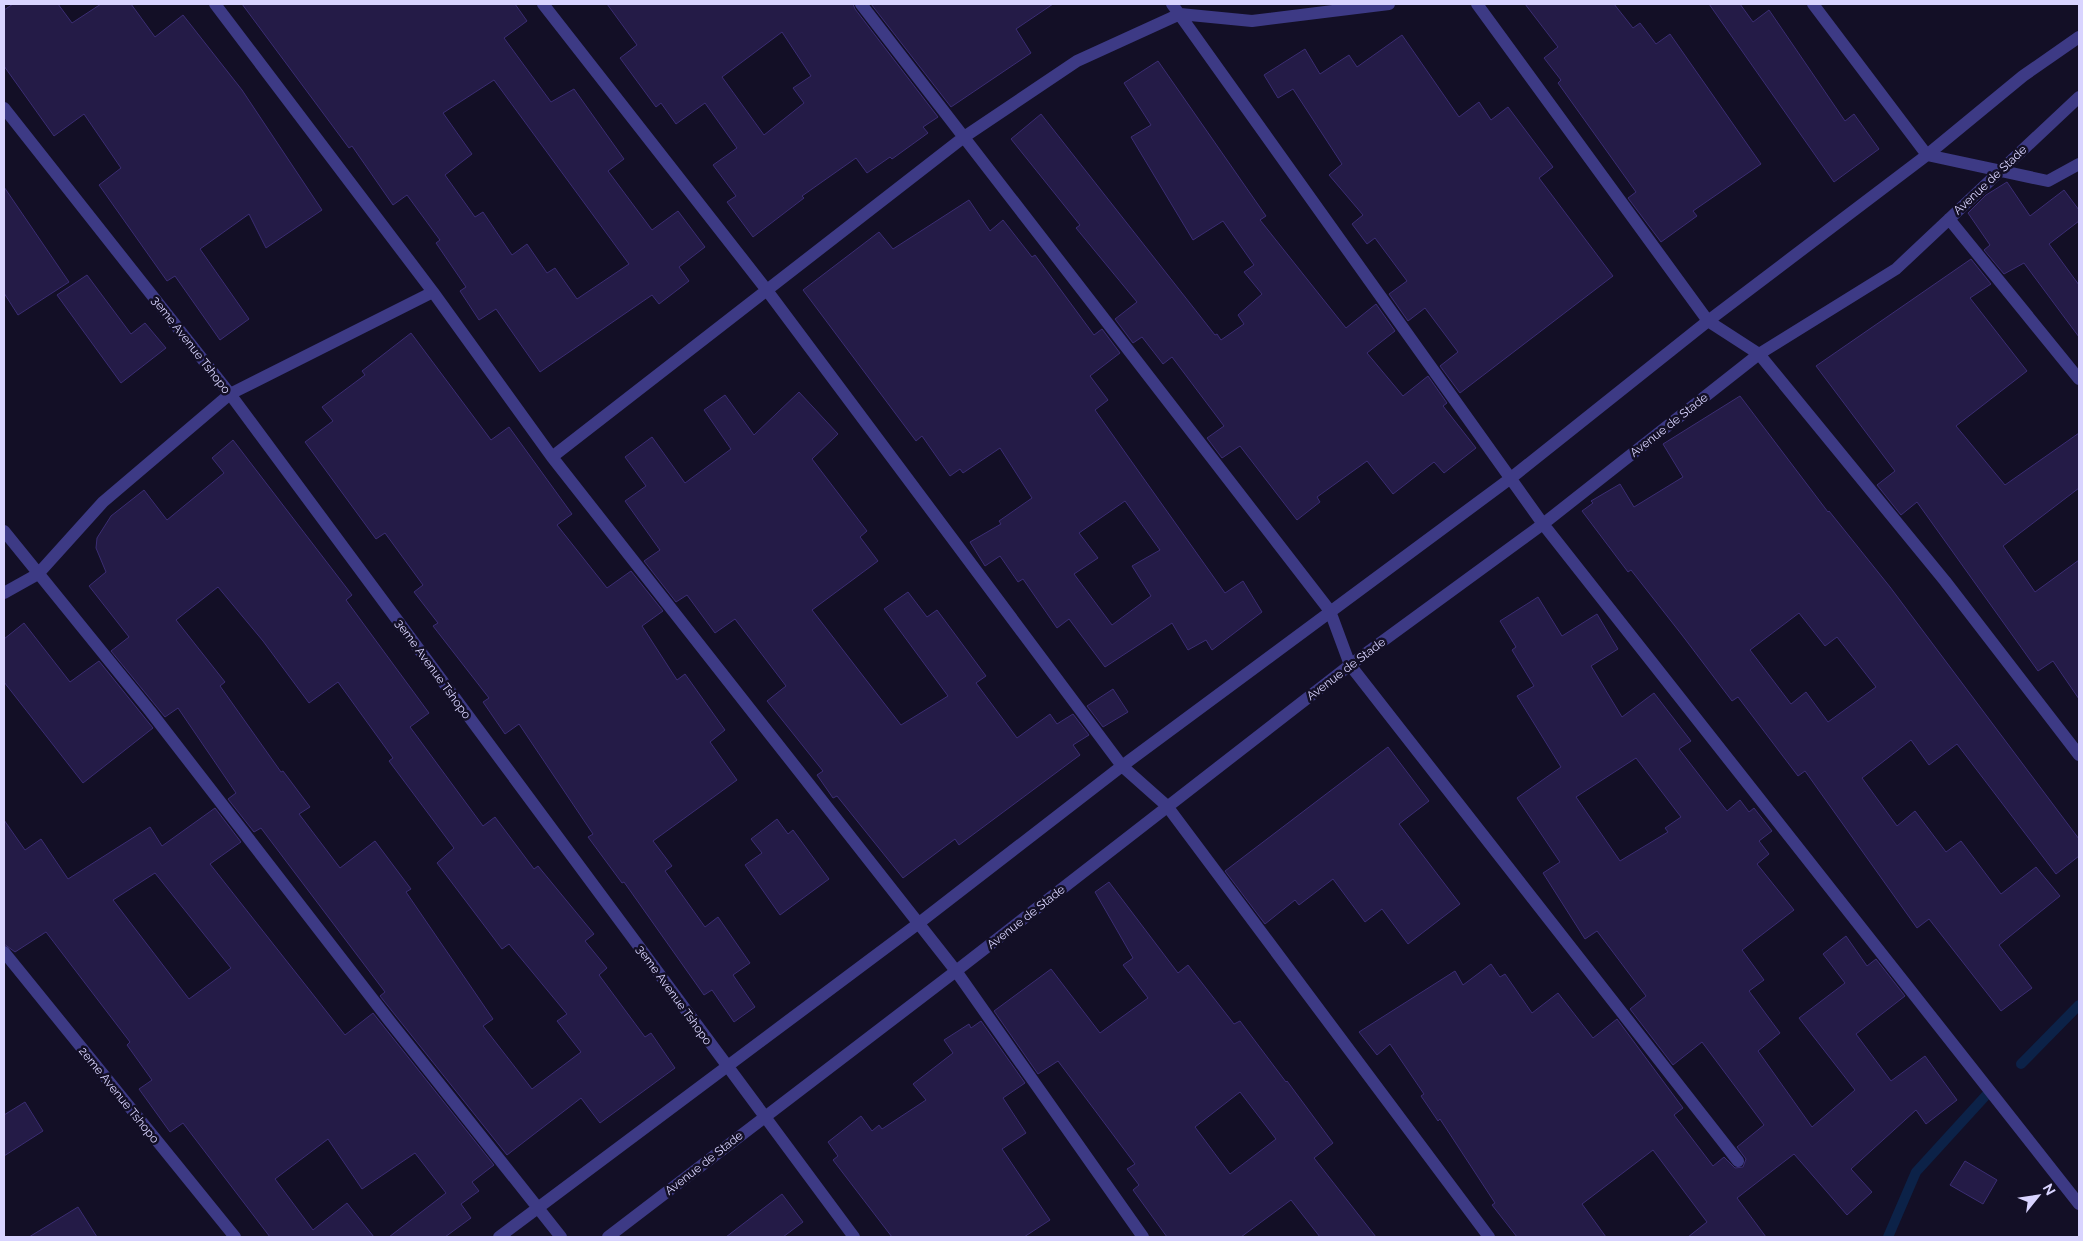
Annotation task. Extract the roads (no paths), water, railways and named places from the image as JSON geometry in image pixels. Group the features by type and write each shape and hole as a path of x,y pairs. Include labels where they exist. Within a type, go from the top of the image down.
{"street":[{"path":"215,4 433,292 552,457 956,971 1143,1237"},
{"path":"543,4 766,289 1122,766 1167,806 1489,1237"},
{"path":"861,4 1330,611 1350,665 1738,1161"},
{"path":"552,457 964,137 1077,61 1176,9 1252,21 1389,4"},
{"path":"1477,4 1708,321 1759,354 1945,581 2079,755"},
{"path":"1813,4 1927,155 2048,181 2079,164"},
{"path":"1176,9 1543,524 2079,1204"},
{"path":"499,1237 537,1206 727,1067 919,922 1122,766 1510,478 1708,321 1927,155 2023,76 2079,37"},
{"name":"Avenue de Stade","path":"608,1237 956,971 1350,665 1543,524 1759,354 1896,269 2079,97"},
{"name":"3eme Avenue Tshopo","path":"4,108 230,394 854,1237"},
{"path":"1949,219 2079,379"},
{"path":"4,593 38,574 103,502 230,394 433,292"},
{"path":"4,531 150,711 388,1019 561,1237"},
{"name":"2eme Avenue Tshopo","path":"4,952 235,1237"}],"waterway":[{"path":"2021,1064 2079,1005"},
{"path":"1888,1237 1916,1172 1990,1091"}]}
